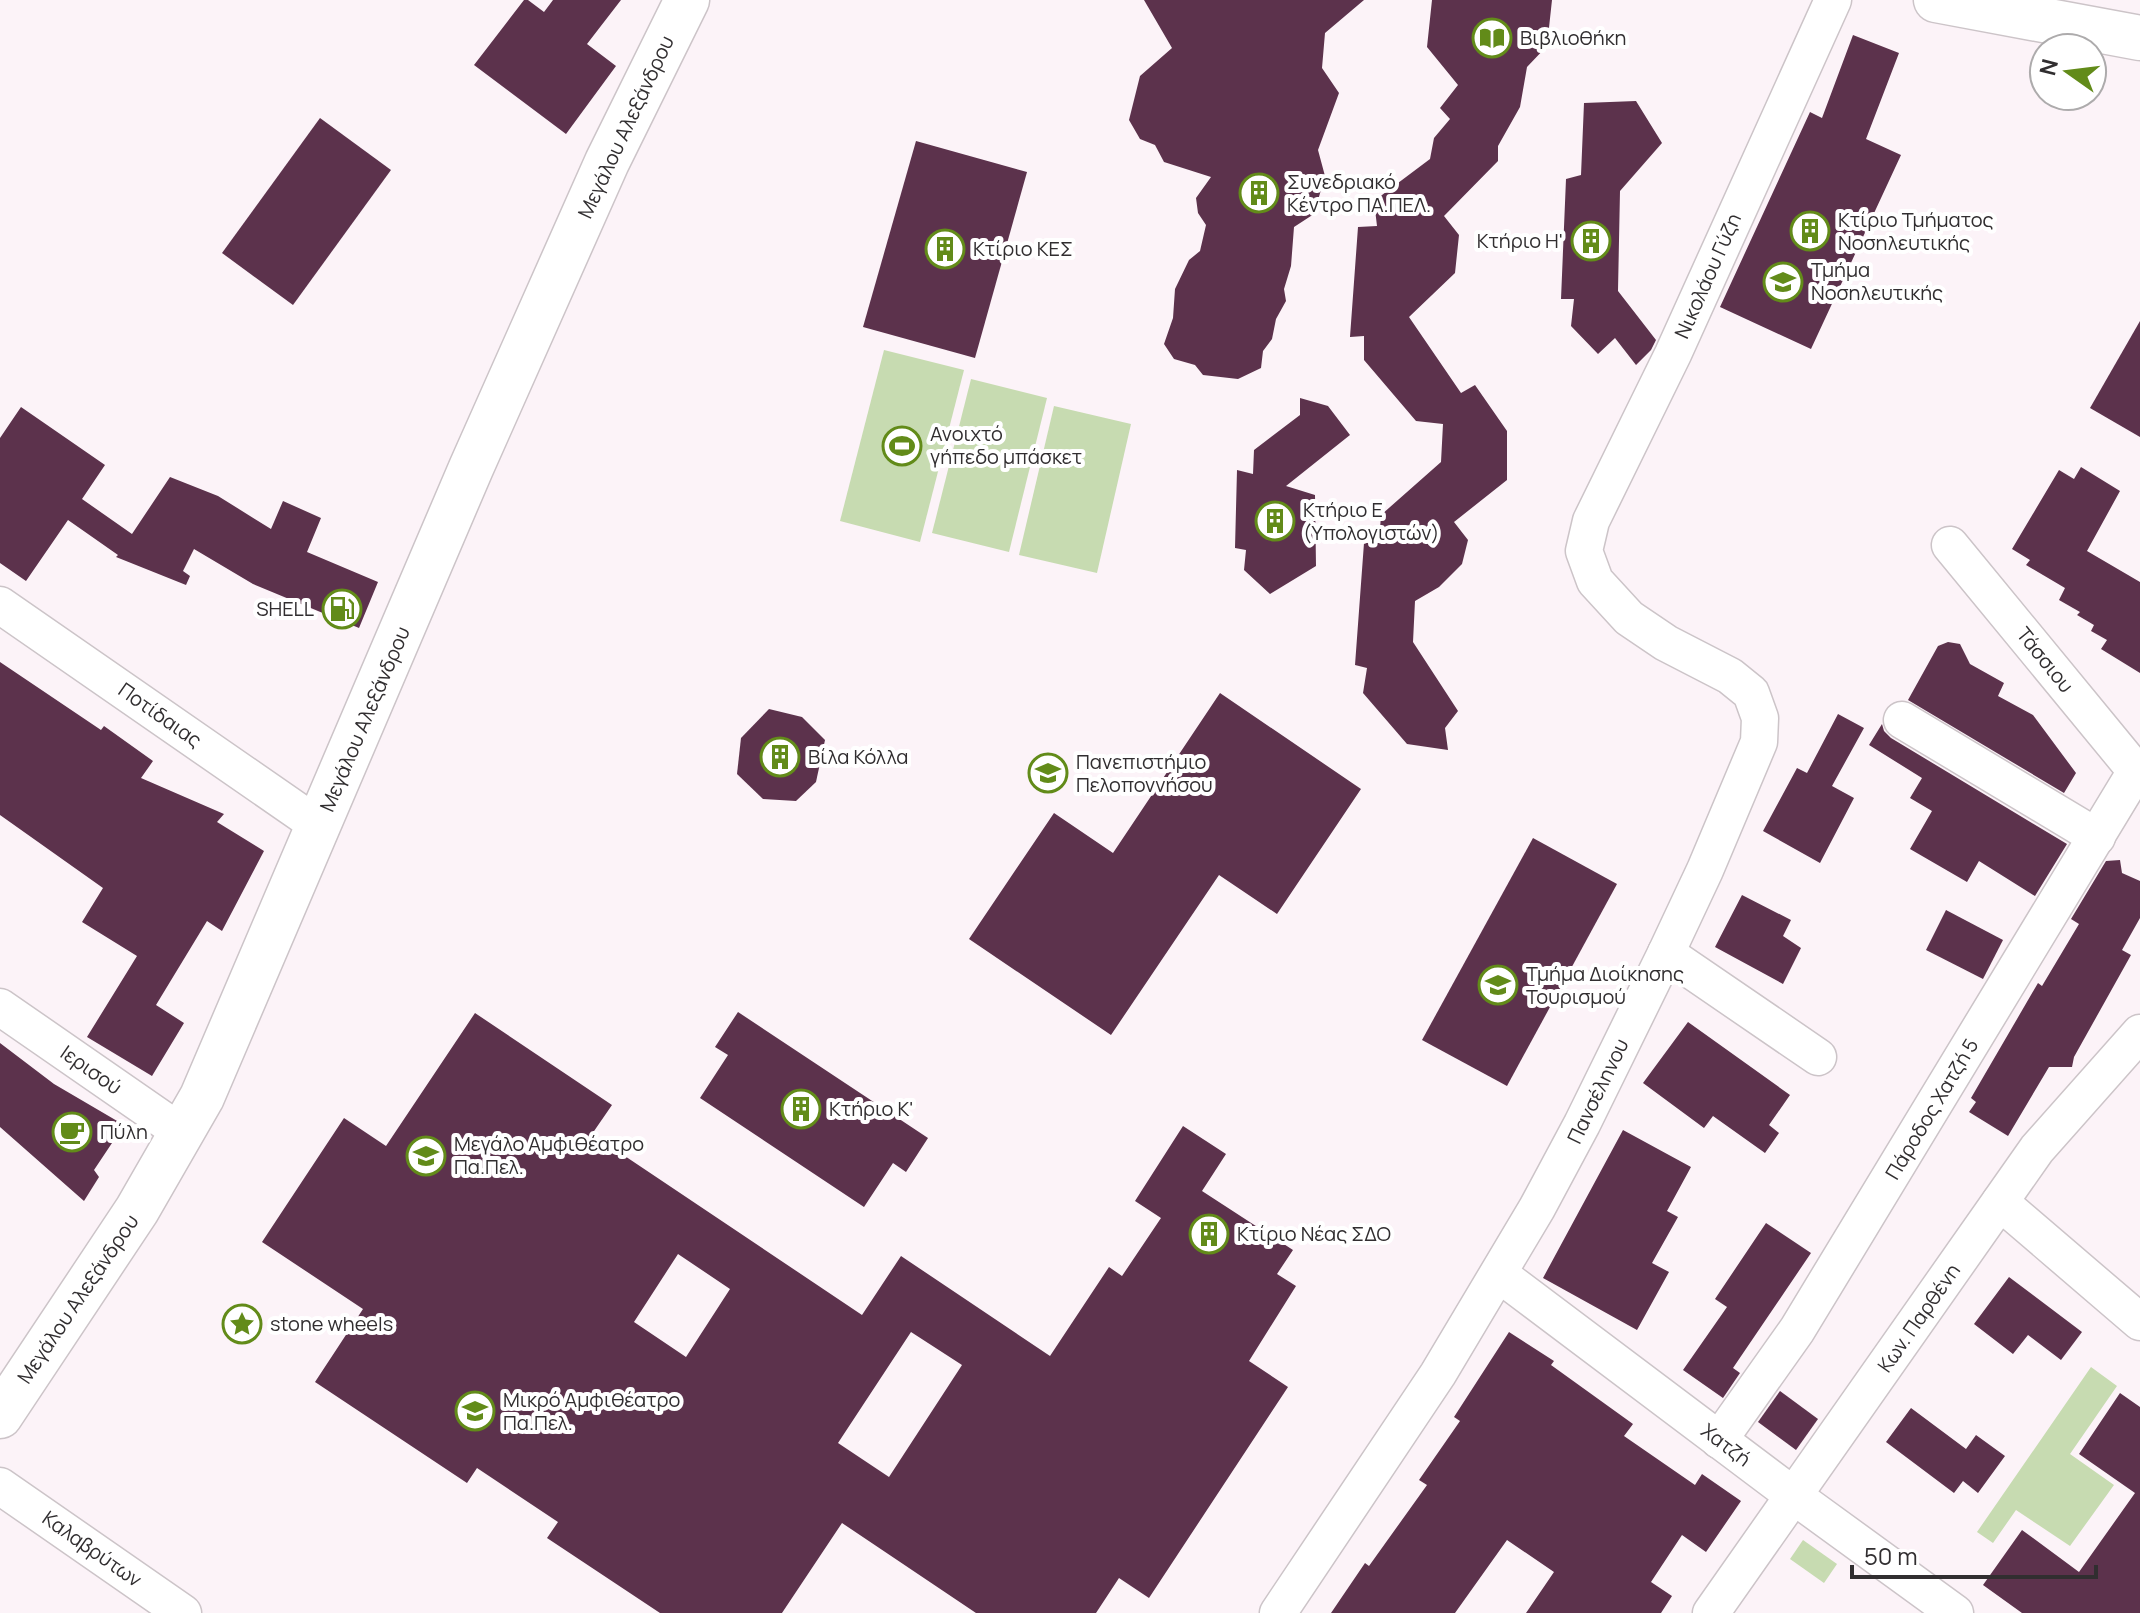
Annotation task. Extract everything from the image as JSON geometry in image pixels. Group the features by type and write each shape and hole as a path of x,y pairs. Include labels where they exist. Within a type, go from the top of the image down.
{"main road":[{"name":"Μεγάλου Αλεξάνδρου","path":"0,1416 137,1210 182,1133 223,1051 471,468 601,176 687,0"},
{"path":"1936,0 2140,38"}],"street":[{"name":"Νικολάου Γύζη","path":"1584,551 1591,521 1673,354 1833,0"},
{"name":"Τάσσιου","path":"1950,545 2138,774"},
{"name":"Πανσέληνου","path":"1278,1613 1404,1428 1499,1274 1565,1158 1666,953 1759,742 1760,718 1751,693 1740,683 1645,631 1619,609 1595,581 1584,551"},
{"name":"Ποτίδαιας","path":"0,605 319,826"},
{"path":"1902,720 2097,837"},
{"name":"Πάροδος Χατζή 5","path":"1719,1440 1797,1330 2138,774"},
{"path":"1666,953 1818,1057"},
{"name":"Ιερισού","path":"0,1007 182,1133"},
{"name":"Κων. Παρθένη","path":"1711,1613 2051,1131 2140,1033"},
{"path":"2000,1202 2140,1322"},
{"name":"Χατζή","path":"1499,1274 1955,1613"},
{"name":"Καλαβρύτων","path":"0,1486 183,1613"}],"green space":[{"name":"Ανοιχτό γήπεδο μπάσκετ","path":"884,350 964,370 920,542 840,521"},
{"name":"Ανοιχτό γήπεδο μπάσκετ","path":"971,379 1047,398 1009,552 932,533"},
{"path":"1054,406 1131,424 1097,573 1019,555"},
{"path":"2091,1367 2117,1386 2070,1454 2114,1485 2070,1546 2016,1510 1993,1543 1977,1532"},
{"path":"1803,1540 1837,1564 1824,1583 1790,1559"}],"building":[{"path":"524,0 544,12 553,0 621,0 587,44 616,66 566,134 474,65"},
{"name":"Συνεδριακό Κέντρο ΠΑ.ΠΕΛ.","path":"1144,0 1364,0 1325,33 1322,68 1339,93 1318,150 1325,176 1314,214 1294,227 1291,266 1284,289 1286,301 1276,319 1272,339 1263,351 1261,368 1238,379 1203,375 1195,365 1174,359 1164,344 1173,318 1175,289 1189,260 1200,251 1206,225 1198,213 1196,198 1211,177 1164,162 1155,145 1140,139 1129,120 1140,76 1172,48"},
{"path":"1432,0 1552,0 1547,46 1527,67 1520,107 1498,146 1498,161 1444,216 1459,235 1455,273 1409,317 1461,393 1475,385 1507,431 1507,480 1454,522 1468,540 1462,564 1439,587 1415,601 1413,642 1458,711 1445,728 1448,750 1407,744 1363,693 1367,668 1355,665 1364,543 1379,543 1381,515 1441,462 1443,424 1416,421 1364,360 1364,336 1350,337 1358,227 1377,226 1374,201 1430,159 1434,138 1450,119 1440,108 1458,85 1427,47"},
{"name":"Κτίριο Τμήματος Νοσηλευτικής","path":"1853,35 1899,53 1866,139 1901,155 1811,349 1720,307 1810,112 1822,118"},
{"name":"Κτήριο Η'","path":"1636,101 1662,143 1620,191 1618,291 1656,340 1636,365 1615,338 1598,354 1571,326 1574,299 1561,299 1566,179 1581,175 1584,103"},
{"path":"320,118 391,170 293,305 222,253"},
{"name":"Κτίριο ΚΕΣ","path":"916,141 1027,172 975,358 863,327"},
{"path":"2140,321 2140,437 2090,408"},
{"name":"Κτήριο Ε (Υπολογιστών)","path":"1300,398 1328,406 1350,435 1286,486 1315,495 1316,566 1270,594 1244,570 1246,550 1235,548 1237,470 1253,474 1254,450 1300,415"},
{"path":"21,407 105,465 82,499 132,534 170,477 218,496 271,529 283,501 321,518 307,552 378,582 359,628 253,584 194,549 183,571 190,576 186,585 116,557 118,555 68,520 26,581 0,563 0,438"},
{"path":"2081,467 2120,491 2087,551 2140,582 2140,673 2101,649 2107,640 2091,631 2094,625 2077,615 2080,612 2059,600 2065,588 2026,565 2030,560 2012,549 2059,470 2074,479"},
{"path":"1948,642 1960,644 1970,664 2004,683 1998,696 2033,715 2076,773 2064,793 1908,700 1938,646"},
{"path":"0,662 101,730 104,726 153,761 141,778 224,814 217,822 264,851 222,931 207,921 156,1005 184,1023 152,1076 87,1037 137,956 82,922 103,888 0,815"},
{"path":"1220,693 1361,789 1277,914 1219,875 1111,1035 969,939 1054,813 1113,853"},
{"name":"Βίλα Κόλλα","path":"769,709 802,717 825,740 816,782 796,801 763,799 737,774 741,738"},
{"path":"1838,714 1864,728 1832,786 1854,798 1820,863 1763,831 1797,768 1807,773"},
{"path":"1882,724 1891,738 2067,844 2035,896 1979,861 1967,882 1910,849 1932,811 1910,798 1922,778 1869,745"},
{"path":"1533,838 1617,884 1507,1086 1422,1040"},
{"path":"2120,860 2122,873 2140,881 2140,918 2122,950 2131,955 2074,1057 2072,1067 2049,1067 2008,1136 1969,1112 1976,1102 1971,1098 2038,983 2042,986 2079,924 2071,919 2106,861"},
{"path":"1742,895 1791,920 1783,936 1801,948 1783,984 1715,947"},
{"path":"1946,910 2003,940 1983,979 1926,950"},
{"name":"Κτήριο Κ'","path":"738,1012 928,1138 906,1172 893,1163 864,1207 700,1098 728,1055 715,1047"},
{"path":"475,1013 612,1105 592,1134 862,1315 901,1256 1050,1356 1109,1267 1122,1276 1161,1218 1135,1201 1183,1126 1226,1154 1202,1191 1293,1250 1277,1274 1296,1286 1249,1361 1288,1387 1149,1598 1119,1578 1096,1613 976,1613 842,1523 782,1613 660,1613 547,1538 558,1522 477,1468 467,1483 315,1382 363,1309 262,1242 344,1118 386,1146","holes":["678,1254 730,1289 686,1357 634,1322","911,1332 962,1365 889,1477 838,1443"]},
{"path":"1688,1022 1790,1095 1769,1125 1779,1133 1765,1153 1713,1116 1704,1128 1643,1083"},
{"path":"0,1043 54,1084 124,1125 94,1170 99,1177 84,1201 0,1127"},
{"path":"1623,1130 1691,1167 1667,1211 1678,1217 1652,1263 1669,1272 1637,1330 1543,1278"},
{"path":"1766,1223 1811,1253 1733,1368 1740,1373 1723,1398 1683,1370 1727,1307 1715,1299"},
{"path":"2009,1277 2082,1332 2061,1360 2028,1335 2013,1354 1974,1324"},
{"path":"1509,1332 1554,1361 1551,1365 1633,1424 1624,1436 1695,1485 1702,1474 1741,1501 1706,1552 1682,1535 1651,1582 1672,1596 1661,1613 1526,1613 1554,1572 1507,1540 1455,1613 1331,1613 1365,1563 1369,1566 1427,1485 1419,1480 1460,1421 1454,1417"},
{"path":"1780,1391 1818,1419 1796,1450 1758,1422"},
{"path":"2120,1393 2140,1407 2140,1613 2022,1613 1983,1585 2022,1530 2079,1572 2135,1493 2079,1454"},
{"path":"1911,1408 1966,1449 1976,1435 2005,1456 1978,1493 1963,1481 1954,1493 1886,1442"}],"place":[{"name":"Βιβλιοθήκη","path":"1492,38"},
{"name":"Συνεδριακό Κέντρο ΠΑ.ΠΕΛ.","path":"1259,193"},
{"name":"Κτίριο Τμήματος Νοσηλευτικής","path":"1810,231"},
{"name":"Κτήριο Η'","path":"1591,241"},
{"name":"Κτίριο ΚΕΣ","path":"945,249"},
{"name":"Τμήμα Νοσηλευτικής","path":"1783,282"},
{"name":"Ανοιχτό γήπεδο μπάσκετ","path":"902,446"},
{"name":"Κτήριο Ε (Υπολογιστών)","path":"1275,521"},
{"name":"SHELL","path":"342,609"},
{"name":"Βίλα Κόλλα","path":"780,757"},
{"name":"Πανεπιστήμιο Πελοποννήσου","path":"1048,773"},
{"name":"Τμήμα Διοίκησης Τουρισμού","path":"1498,985"},
{"name":"Κτήριο Κ'","path":"801,1109"},
{"name":"Πύλη","path":"72,1132"},
{"name":"Μεγάλο Αμφιθέατρο Πα.Πελ.","path":"426,1156"},
{"name":"Κτίριο Νέας ΣΔΟ","path":"1209,1234"},
{"name":"stone wheels","path":"242,1324"},
{"name":"Μικρό Αμφιθέατρο Πα.Πελ.","path":"475,1411"}]}
